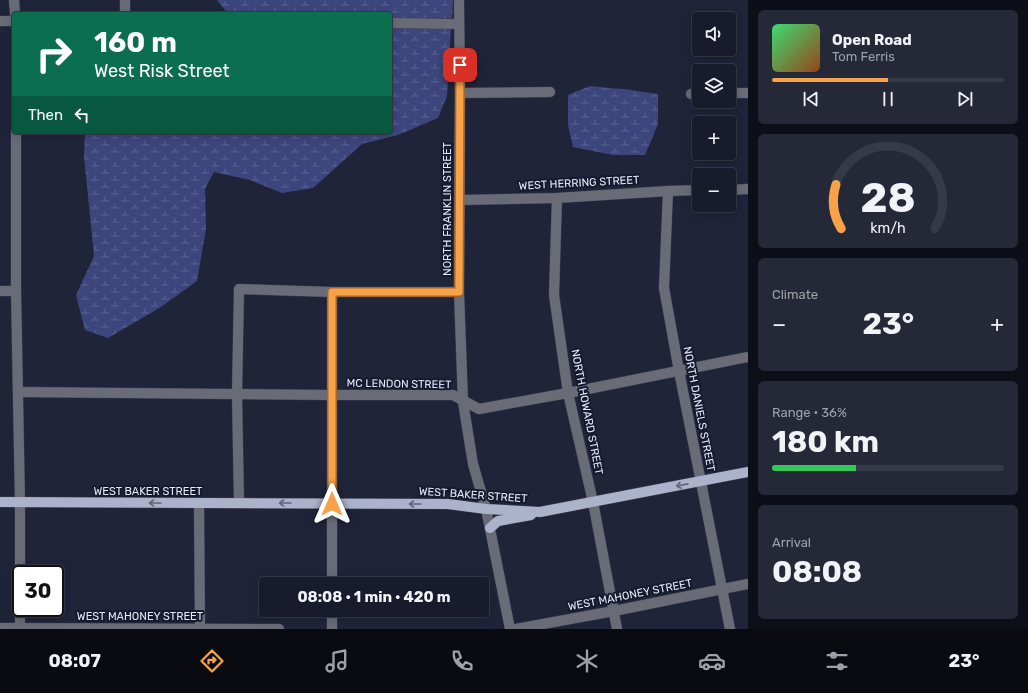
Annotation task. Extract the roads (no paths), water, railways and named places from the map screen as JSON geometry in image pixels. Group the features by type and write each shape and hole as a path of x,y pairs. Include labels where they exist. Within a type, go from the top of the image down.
{"main road":[{"name":"WEST BAKER STREET","path":"0,502 448,504 486,509 540,512 748,472"},
{"path":"490,528 498,521 540,512"}],"street":[{"path":"14,0 15,12"},
{"path":"125,0 125,12"},
{"name":"NORTH FRANKLIN STREET","path":"459,0 459,292 464,402 473,464 486,509 510,629"},
{"path":"0,20 12,20"},
{"path":"392,23 459,24"},
{"path":"460,93 550,92"},
{"path":"736,93 748,93"},
{"path":"16,134 16,291 20,503 20,628"},
{"path":"736,190 748,189"},
{"name":"WEST HERRING STREET","path":"460,200 557,198 692,190"},
{"name":"NORTH DANIELS STREET","path":"668,191 664,288 730,629"},
{"name":"NORTH HOWARD STREET","path":"557,198 554,295 568,393 593,502 617,629"},
{"path":"239,503 237,394 239,290 459,292"},
{"path":"0,291 16,291"},
{"path":"332,292 332,577"},
{"name":"MC LENDON STREET","path":"18,392 453,395 479,409 748,357"},
{"path":"199,503 200,629"},
{"name":"WEST MAHONEY STREET","path":"516,629 748,584"},
{"path":"332,617 332,629"},
{"name":"WEST MAHONEY STREET","path":"0,628 279,629"}]}
